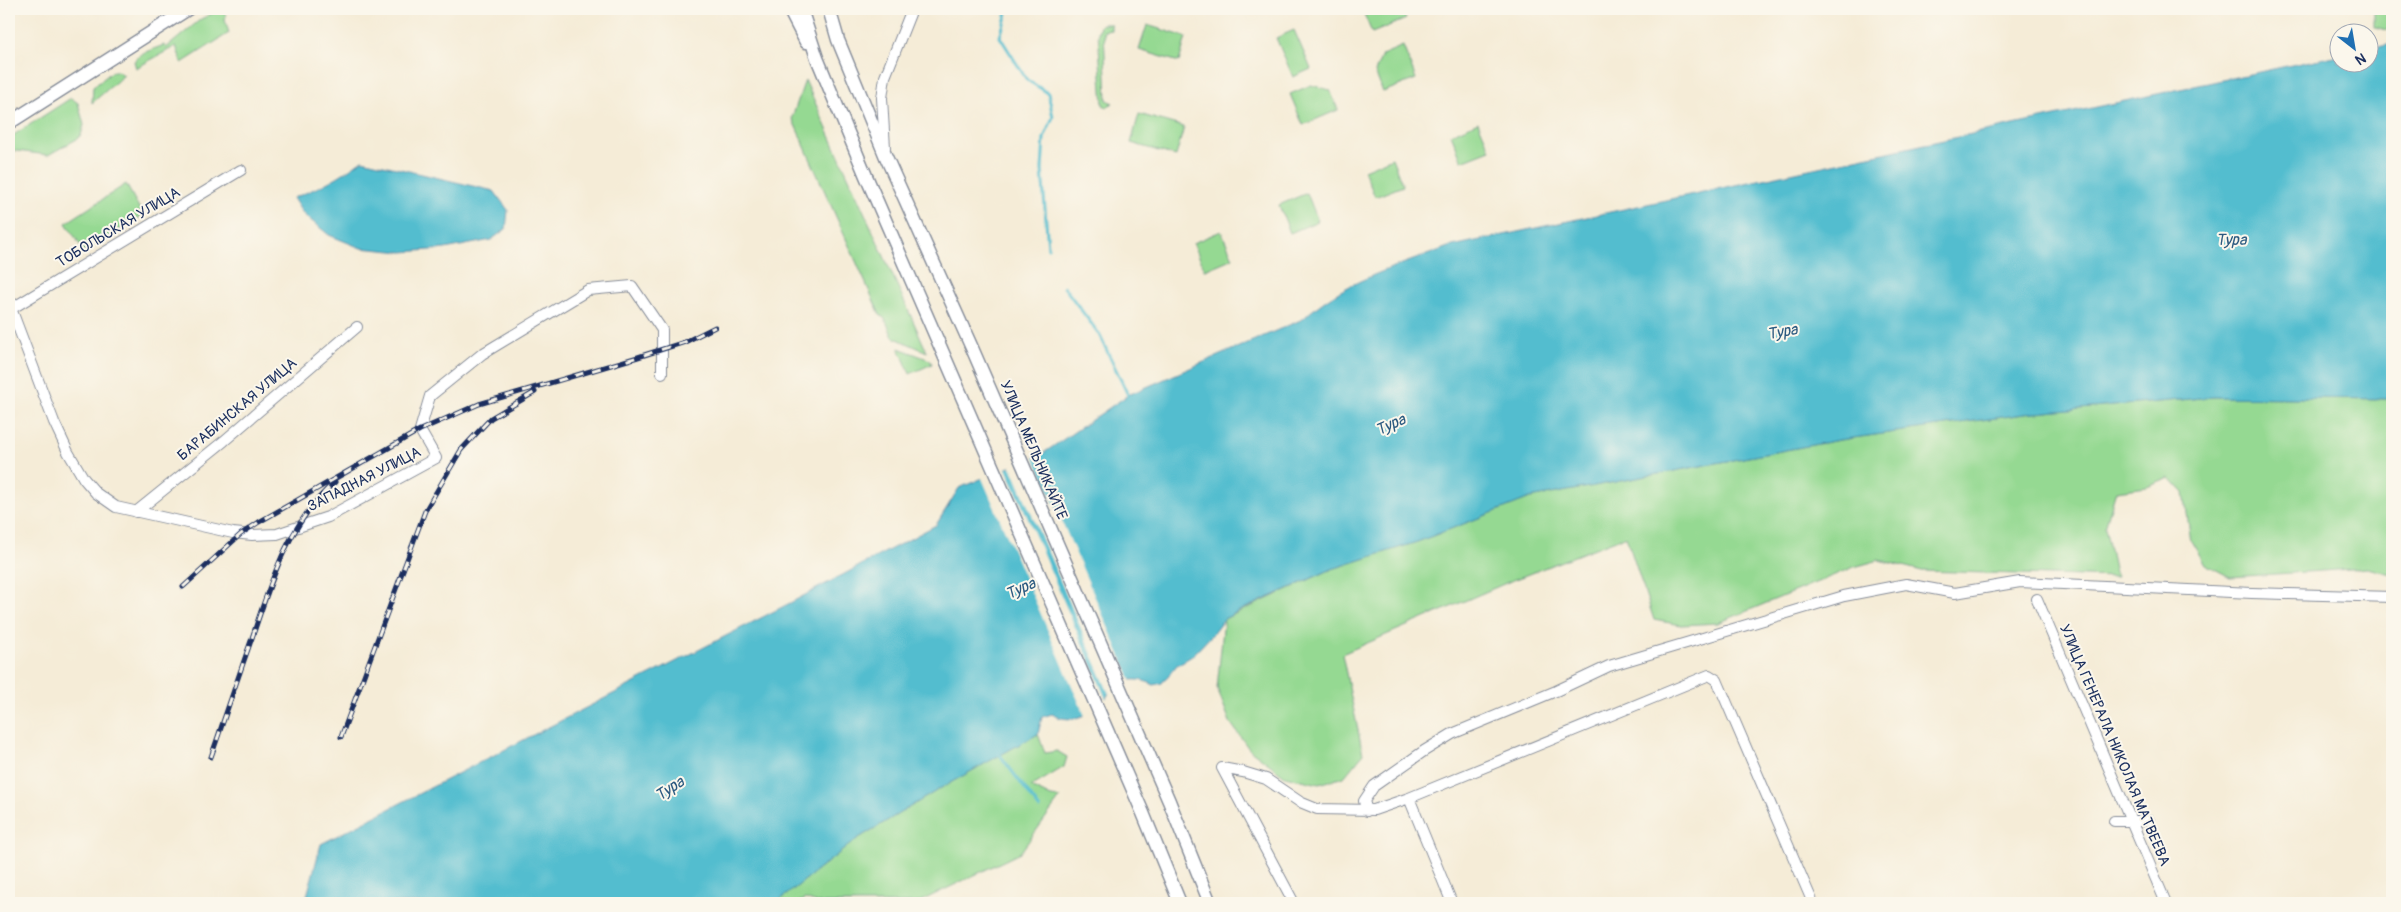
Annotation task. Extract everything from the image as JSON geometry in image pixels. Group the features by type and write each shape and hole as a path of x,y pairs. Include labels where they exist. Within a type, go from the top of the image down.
{"main road":[{"path":"9,124 188,9"},
{"path":"789,9 817,58"},
{"path":"801,9 817,58 1143,813 1180,903"},
{"name":"УЛИЦА МЕЛЬНИКАЙТЕ","path":"829,9 838,40 886,157 972,348 1168,801 1210,903"}],"street":[{"path":"886,157 882,98 885,77 912,9"},
{"name":"ТОБОЛЬСКАЯ УЛИЦА","path":"10,306 241,170"},
{"name":"ЗАПАДНАЯ УЛИЦА","path":"10,306 54,422 84,479 106,501 116,507 136,512 242,534 277,534 328,517 436,458 420,430 430,396 482,354 588,290 632,286 662,330 662,373"},
{"name":"БАРАБИНСКАЯ УЛИЦА","path":"136,512 231,435 357,327"},
{"path":"1367,811 1364,801 1374,786 1424,751 1476,723 1623,661 1663,651 1844,596 1906,584 1954,593 2020,582 2252,594 2392,597"},
{"name":"УЛИЦА ГЕНЕРАЛА НИКОЛАЯ МАТВЕЕВА","path":"2037,599 2166,903"},
{"path":"1294,903 1222,768 1266,779 1300,802 1317,809 1367,811 1383,809 1709,675 1717,680 1813,903"},
{"path":"1409,798 1452,903"},
{"path":"2114,821 2148,821"}],"green space":[{"path":"221,9 226,15 225,20 229,33 182,63 176,46 136,68 134,61 143,53 164,45 166,48 201,19"},
{"path":"1362,9 1402,9 1406,19 1372,33"},
{"path":"2374,9 2392,9 2392,31 2378,28 2378,22 2374,22"},
{"path":"1103,24 1111,24 1111,30 1104,31 1107,100 1113,103 1107,107 1103,105 1098,32"},
{"path":"1147,25 1186,37 1179,62 1139,50"},
{"path":"1294,30 1311,69 1293,77 1276,38"},
{"path":"1403,46 1416,79 1383,92 1375,72 1382,55"},
{"path":"113,71 124,75 92,103 93,87"},
{"path":"805,80 927,352 893,337 885,319 880,315 792,118"},
{"path":"1311,85 1330,90 1338,110 1303,125 1290,94"},
{"path":"71,98 78,103 84,125 81,135 77,139 48,155 9,150 9,138"},
{"path":"1139,114 1184,127 1176,156 1131,143"},
{"path":"1478,122 1490,150 1462,161 1451,134"},
{"path":"1392,158 1403,186 1375,197 1364,170"},
{"path":"126,184 143,215 84,251 66,223"},
{"path":"1307,193 1318,221 1290,233 1279,205"},
{"path":"1221,231 1233,258 1205,270 1193,243"},
{"path":"899,348 930,360 932,364 910,374"},
{"path":"2213,397 2392,399 2392,574 2367,568 2230,577 2205,564 2191,541 2184,493 2170,478 2147,487 2116,491 2105,527 2116,577 1922,571 1879,560 1854,567 1718,623 1681,625 1654,620 1626,536 1513,580 1342,654 1363,754 1344,777 1319,784 1285,776 1249,749 1230,722 1217,688 1224,619 1332,569 1417,542 1530,498 1839,440 2024,414"},
{"path":"1038,734 1045,753 1057,751 1067,757 1064,767 1031,787 1051,797 1060,798 1020,853 917,903 817,903 805,899 797,903 776,903 857,839 941,788"}],"water":[{"name":"Тура","path":"2392,44 2392,399 2213,397 2024,414 1839,440 1530,498 1417,542 1332,569 1224,619 1192,656 1177,665 1162,683 1154,685 1138,680 1121,682 1112,689 1102,703 1083,716 1065,719 1052,714 1042,717 1038,734 941,788 857,839 776,903 305,903 321,844 790,603 936,525 959,488 1045,452 1128,395 1303,319 1335,294 1391,268 1448,247 2328,57 2328,72 2378,72 2378,47"},
{"path":"362,160 494,191 508,210 506,229 491,240 445,249 402,252 361,248 329,235 303,214 293,198 329,182"}],"pier":[{"path":"1033,455 1132,682 1123,683 1110,696 1010,464"},
{"path":"1005,466 1107,701 1103,707 1085,716 981,476"}],"waterway":[{"path":"1008,9 1000,37 1027,80 1048,93 1053,117 1044,138 1042,169 1048,248"},
{"path":"1064,287 1099,334 1128,395"},
{"path":"1000,755 1040,809"}],"railway":[{"path":"183,587 241,534 259,522 420,430 479,404 685,342 715,327"},
{"path":"341,737 425,511 461,450 491,418 535,392"},
{"path":"211,757 266,595 283,554 305,516 335,482"}]}
